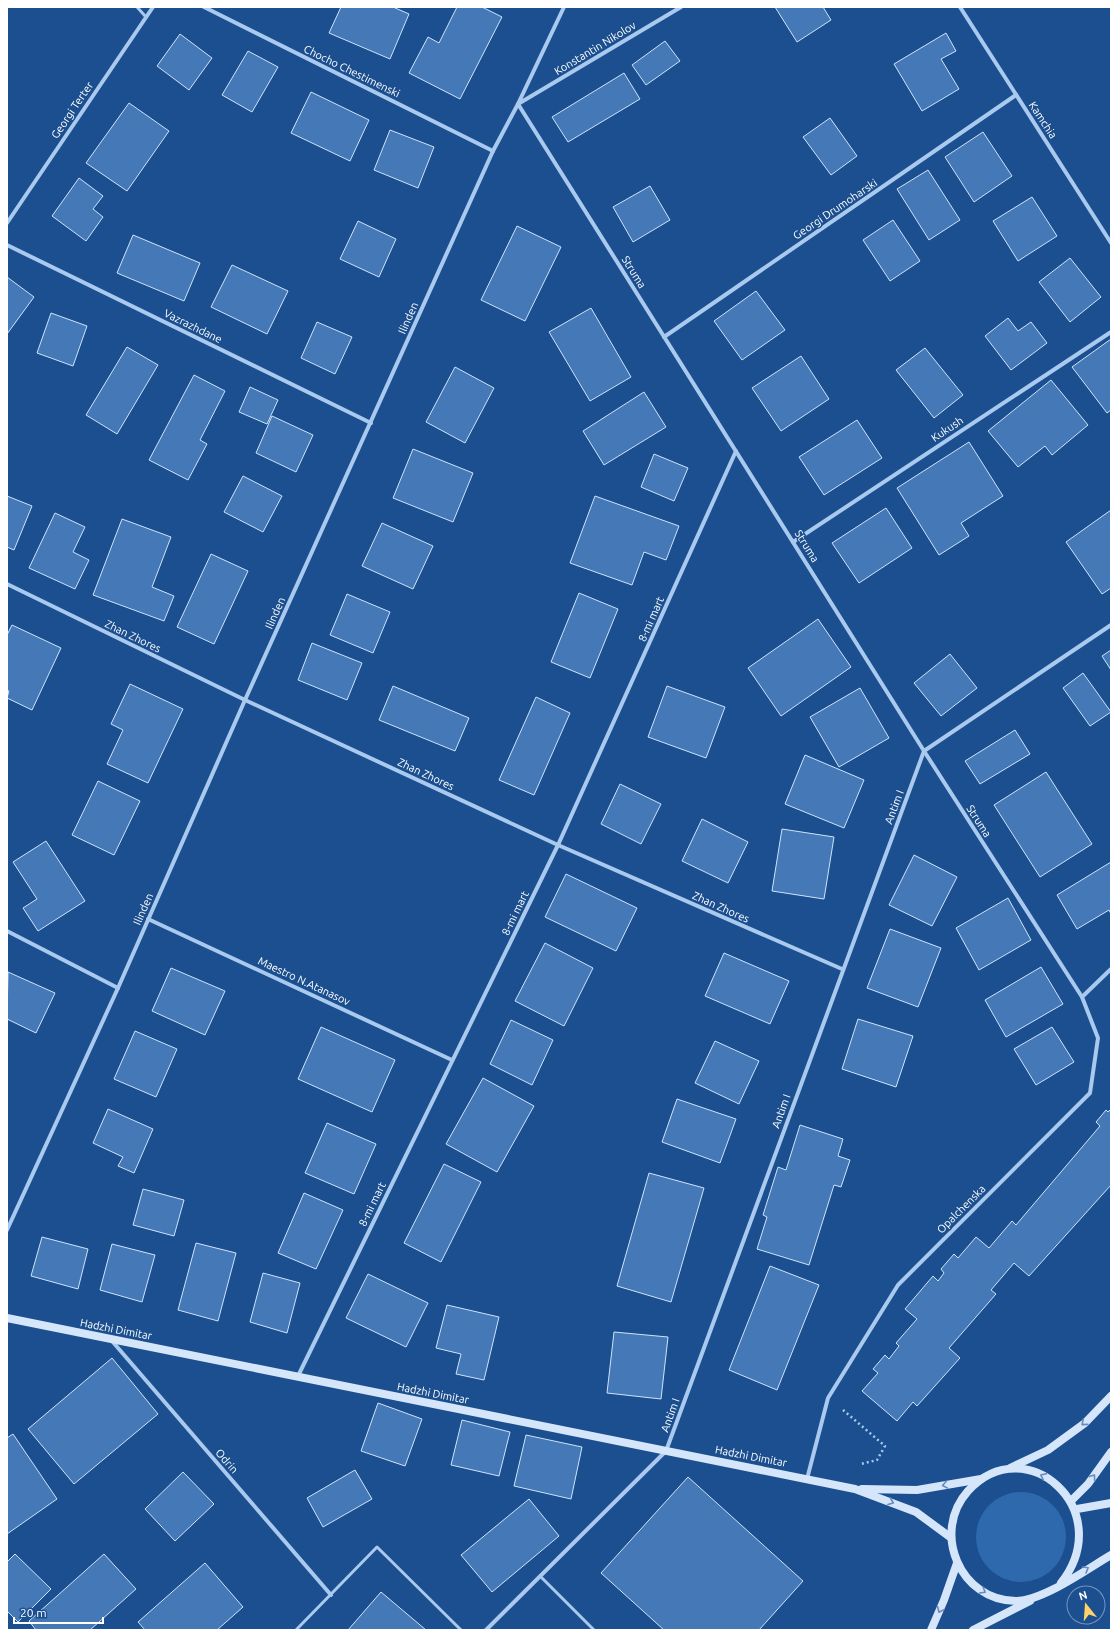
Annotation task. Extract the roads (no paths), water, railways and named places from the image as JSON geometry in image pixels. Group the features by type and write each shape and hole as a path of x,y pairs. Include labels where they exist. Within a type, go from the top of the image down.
{"street":[{"name":"Georgi Terter","path":"7,223 152,7"},
{"name":"Chocho Chestimenski","path":"204,7 493,150"},
{"name":"Ilinden","path":"7,1230 118,988 245,700 493,150 518,104 564,7"},
{"name":"Konstantin Nikolov","path":"518,104 681,7"},
{"name":"Kamchia","path":"960,7 1111,243"},
{"name":"Georgi Drumoharski","path":"664,337 1016,95"},
{"name":"Struma","path":"518,104 924,751 1082,997"},
{"name":"Vazrazhdane","path":"7,246 371,423"},
{"name":"Kukush","path":"793,542 1111,332"},
{"name":"8-mi mart","path":"298,1377 558,845 736,452"},
{"name":"Zhan Zhores","path":"7,584 245,700 558,845 842,969"},
{"path":"924,751 1111,625"},
{"name":"Antim I","path":"486,1630 666,1451 842,969 924,751"},
{"name":"Maestro N.Atanasov","path":"148,919 452,1060"},
{"path":"7,931 118,988"},
{"path":"1082,997 1111,969"},
{"name":"Opalchenska","path":"807,1479 828,1398 898,1285 1090,1093 1098,1038 1082,997"},
{"name":"Hadzhi Dimitar","path":"7,1318 855,1489"},
{"name":"Odrin","path":"110,1339 331,1595"},
{"path":"855,1489 918,1490 983,1478 1006,1470 1048,1450 1085,1423 1111,1396"},
{"path":"1072,1500 1088,1484 1111,1452"},
{"path":"1006,1470 1032,1471 1046,1476 1065,1491 1077,1509 1081,1520 1081,1548 1077,1561 1061,1583"},
{"path":"983,1478 972,1486 956,1508 952,1520 950,1537 956,1564 966,1578 982,1592 1000,1599 1016,1601 1031,1599 1045,1594"},
{"path":"855,1489 916,1512 950,1537"},
{"path":"1077,1509 1111,1503"},
{"path":"973,1630 1045,1594 1061,1583 1111,1555"},
{"path":"931,1630 944,1600 956,1564"}],"lane":[{"path":"137,7 146,17"},
{"path":"296,1630 377,1547 461,1630"},
{"path":"540,1576 594,1630"}]}
